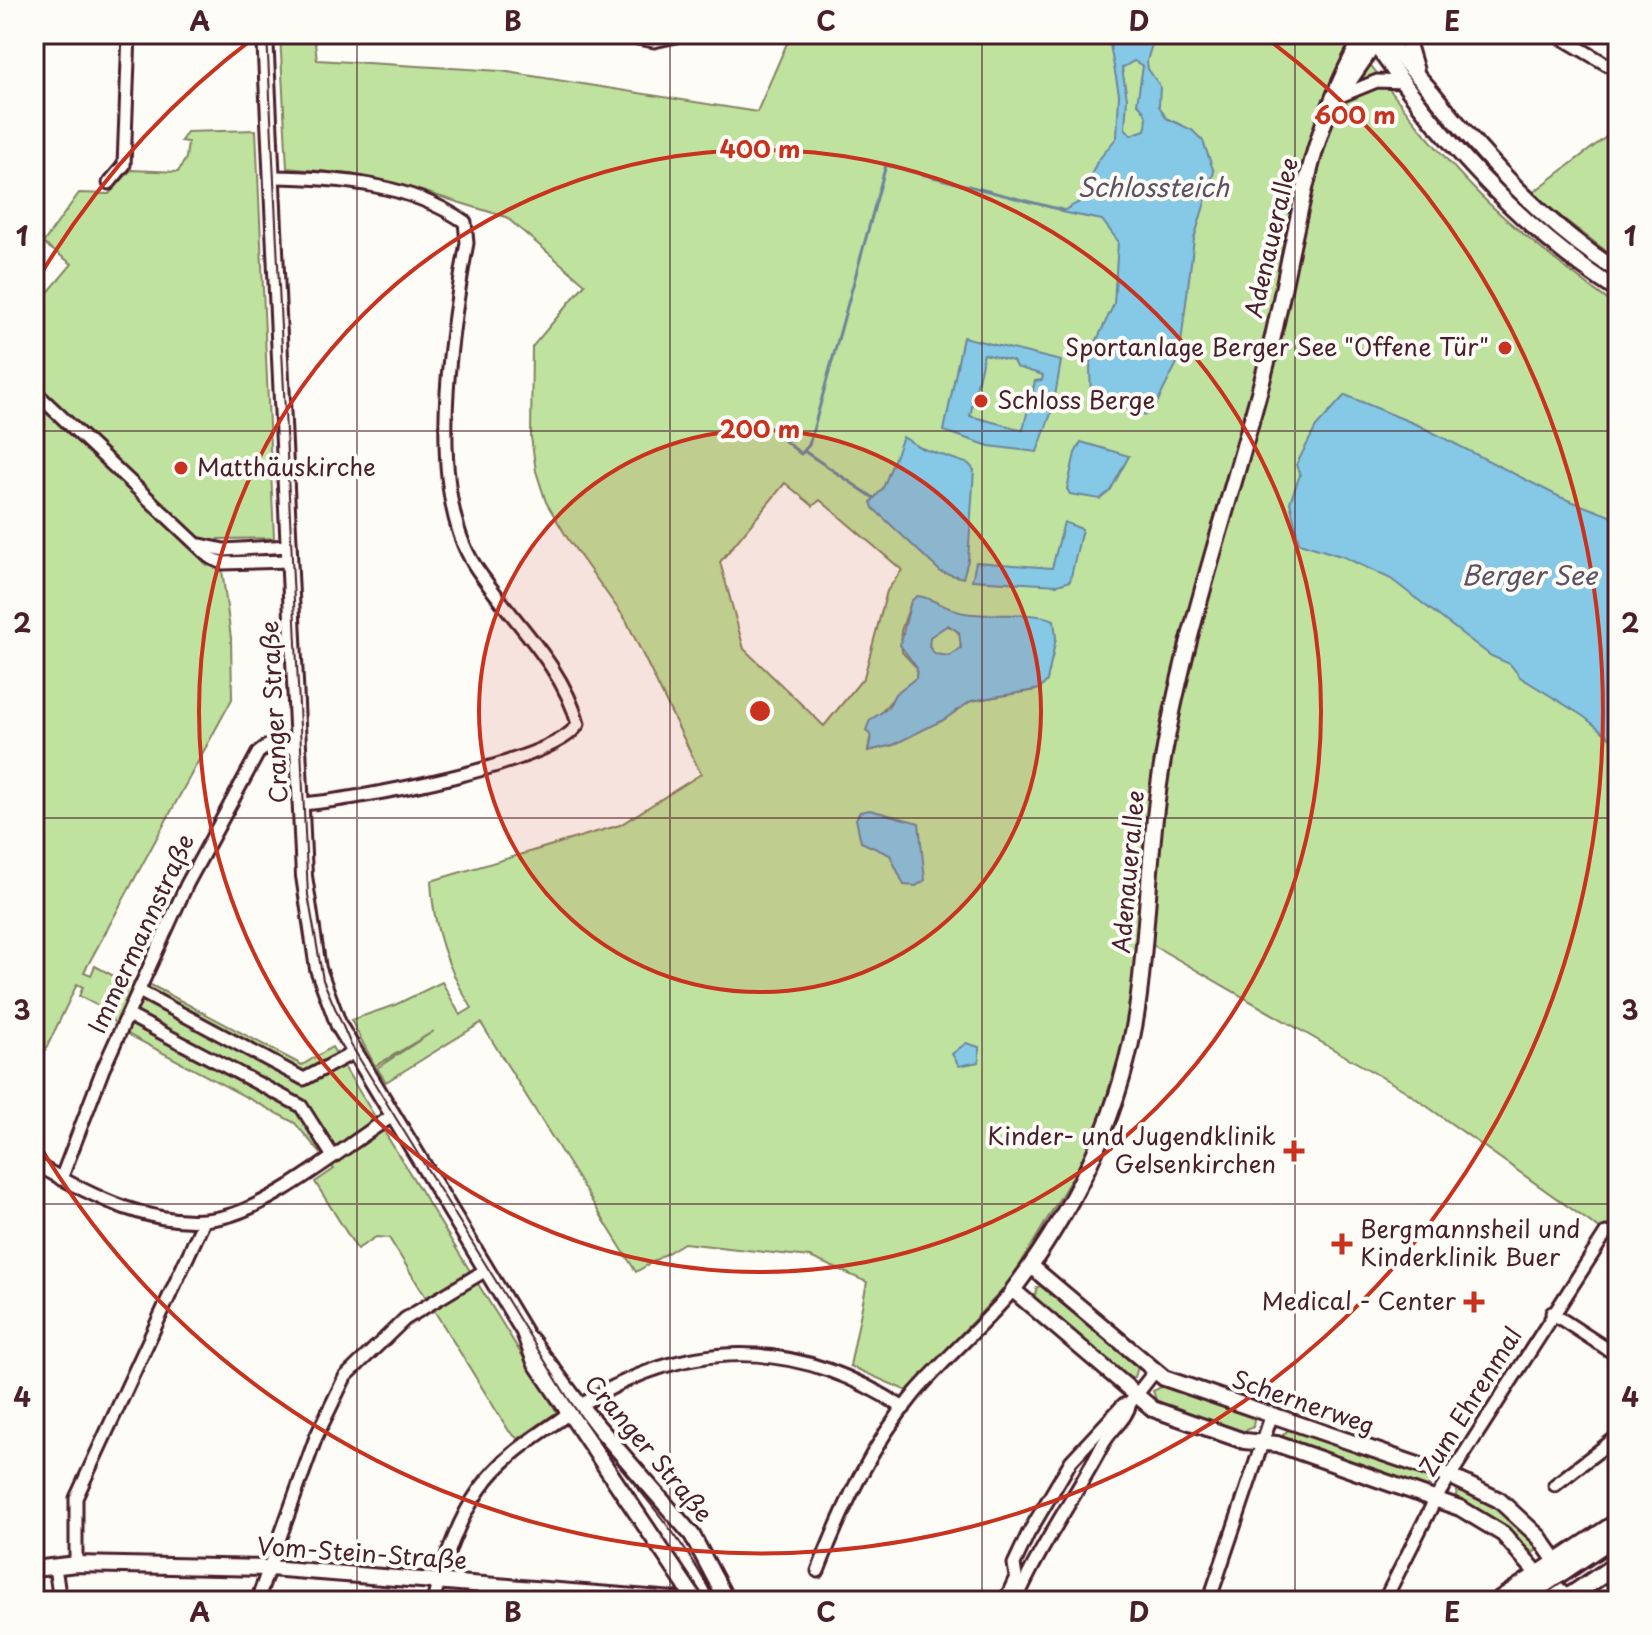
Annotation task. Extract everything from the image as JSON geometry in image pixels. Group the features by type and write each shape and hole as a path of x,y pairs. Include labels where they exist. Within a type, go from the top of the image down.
{"main road":[{"name":"Cranger Straße","path":"265,34 301,804 312,941 326,995 353,1053 524,1332 535,1362 574,1409 692,1535 727,1601"},
{"path":"1405,34 1410,79 1513,186 1574,239 1618,271"},
{"path":"1374,36 1495,193 1559,249 1618,291"},
{"name":"Adenauerallee","path":"1013,1290 1031,1266 1092,1160 1130,1049 1146,935 1149,856 1178,684 1267,363 1305,179 1342,76 1374,36"},
{"name":"Schernerweg","path":"1031,1266 1164,1378 1450,1476 1499,1500 1539,1537 1560,1566"},
{"name":"Schernerweg","path":"1013,1290 1134,1399 1166,1414 1244,1441 1277,1444 1436,1498 1503,1534 1565,1600"},
{"name":"Cranger Straße","path":"574,1409 696,1601"},
{"path":"1513,1601 1618,1522"},
{"path":"1560,1566 1618,1535"},
{"name":"Vom-Stein-Straße","path":"34,1569 76,1564 269,1568 687,1601"},
{"path":"1560,1566 1565,1600 1618,1564"},
{"path":"1498,1601 1543,1578"}],"street":[{"path":"109,183 124,165 129,34"},
{"path":"616,34 654,41 685,34"},
{"path":"1555,34 1618,71"},
{"path":"1335,101 1377,81 1410,79"},
{"path":"271,177 364,183 438,203 465,222 467,243 449,368 449,464 456,524 476,568 542,655 575,711 578,724 567,735 479,771 422,786 301,804"},
{"path":"34,391 187,536 204,547 289,554"},
{"name":"Immermannstraße","path":"61,1179 128,1015 187,884 258,753 267,746 298,748"},
{"path":"139,991 304,1079 353,1053"},
{"path":"128,1015 301,1106 332,1155"},
{"path":"34,1163 61,1179 123,1206 155,1216 204,1221 227,1217 255,1204 391,1117"},
{"path":"76,1564 76,1498 204,1221"},
{"name":"Zum Ehrenmal","path":"1384,1601 1436,1498 1606,1233"},
{"path":"257,1601 316,1437 345,1377 405,1319 486,1270"},
{"name":"Adenauerallee","path":"818,1571 845,1502 874,1450 904,1408 1013,1290"},
{"path":"1552,1313 1618,1356"},
{"path":"433,1601 458,1527 482,1486 513,1452 574,1409 652,1368 730,1354 802,1360 873,1388 904,1408"},
{"path":"1005,1601 1016,1577 1014,1564 1071,1461 1098,1441 1123,1405 1134,1399 1155,1371"},
{"path":"1209,1601 1271,1417"},
{"path":"1555,1485 1618,1436"},
{"path":"1016,1601 1028,1572 1065,1507 1100,1456 1098,1441"},
{"path":"1049,1497 1065,1507"},
{"path":"1014,1564 1028,1572"},
{"path":"55,1567 60,1601"}],"green space":[{"path":"280,34 314,34 317,60 501,71 757,112 791,34 1347,34 1427,137 1480,195 1530,240 1618,308 1618,1242 1404,1090 1139,937 1126,1031 1093,1142 1010,1282 907,1391 850,1366 867,1282 810,1257 684,1243 636,1272 481,1023 386,1082 377,1068 434,1031 375,1066 351,1020 395,1005 442,982 460,1015 472,1008 443,948 431,881 620,825 701,774 626,620 568,539 546,502 536,471 531,437 532,347 585,284 506,217 412,188 351,174 287,168","holes":["785,483 813,506 820,500 902,570 887,591 864,677 824,726 744,649 720,562","930,599 941,607 970,616 1048,618 1054,646 1047,673 1036,690 971,701 940,722 932,723 893,745 868,751 877,719 916,678 917,668 902,652 901,631 911,602"]},
{"path":"1618,128 1618,260 1531,194"},
{"path":"256,130 274,538 218,539 231,638 232,699 84,972 91,975 95,966 121,980 130,977 153,986 302,1065 332,1047 557,1412 518,1439 509,1431 389,1238 376,1237 357,1249 315,1182 334,1169 295,1123 131,1036 104,1014 106,1010 79,996 83,987 77,984 34,1074 34,309 72,264 43,243 79,193 109,194 131,170 178,172 186,158 188,142 181,141 187,132"},
{"path":"945,626 956,631 961,642 956,653 945,658 934,653 929,642 934,631"},
{"path":"1045,1285 1139,1364 1135,1377 1125,1378 1034,1299 1037,1287"},
{"path":"1165,1385 1249,1413 1254,1420 1253,1427 1241,1433 1158,1405 1153,1391"},
{"path":"1290,1428 1434,1477 1427,1489 1286,1441 1283,1435"},
{"path":"1458,1487 1491,1502 1541,1547 1533,1553 1496,1522 1455,1499"}],"water":[{"name":"Schlossteich","path":"1108,34 1155,34 1147,61 1148,69 1160,86 1159,106 1166,118 1192,130 1203,141 1214,172 1194,239 1179,359 1153,411 1146,415 1091,398 1090,367 1095,344 1114,304 1118,241 1102,220 1061,212 1079,202 1097,162 1117,137 1119,94","holes":["1134,61 1143,66 1137,103 1143,109 1147,122 1145,130 1131,135 1125,128 1127,98 1122,68"]},
{"path":"963,337 1061,361 1053,408 1037,452 989,446 944,431","holes":["984,354 1013,361 1016,367 1043,375 1042,380 1035,381 1023,430 970,416"]},
{"name":"Berger See","path":"1345,395 1420,426 1560,497 1618,519 1618,744 1583,716 1520,677 1510,664 1491,656 1391,579 1344,557 1299,543 1290,502 1300,475 1296,465 1316,427"},
{"path":"903,437 921,448 969,464 974,470 968,560 963,578 941,572 873,508 871,502 883,488"},
{"path":"1081,442 1129,456 1110,491 1100,499 1070,494 1067,489 1075,453"},
{"path":"1064,522 1082,529 1070,581 1058,585 972,580 976,562 1052,568"},
{"path":"917,596 964,613 1033,615 1054,620 1056,638 1047,681 1040,689 971,701 945,719 893,745 868,751 871,736 866,730 870,720 888,708 895,694 916,678 917,668 900,645 911,601","holes":["948,625 959,632 961,648 950,656 935,654 929,647 930,637"]},
{"path":"870,810 919,823 925,880 916,886 904,885 890,855 861,842 856,819 860,812"},
{"path":"966,1043 979,1047 979,1062 959,1066 952,1054"}],"waterway":[{"path":"785,441 801,454 809,445 886,165 1062,210"},
{"path":"804,451 874,498"}],"tram line":[{"path":"267,34 308,895 323,980 351,1045 564,1392 682,1545 715,1601"},
{"path":"1535,1601 1618,1545"}],"place":[{"name":"Sportanlage Berger See \"Offene Tür\"","path":"1505,348"},
{"name":"Schloss Berge","path":"981,401"},
{"name":"Matthäuskirche","path":"181,468"},
{"name":"Kinder- und Jugendklinik Gelsenkirchen","path":"1294,1151"},
{"name":"Bergmannsheil und Kinderklinik Buer","path":"1342,1244"},
{"name":"Medical - Center","path":"1474,1302"}]}
